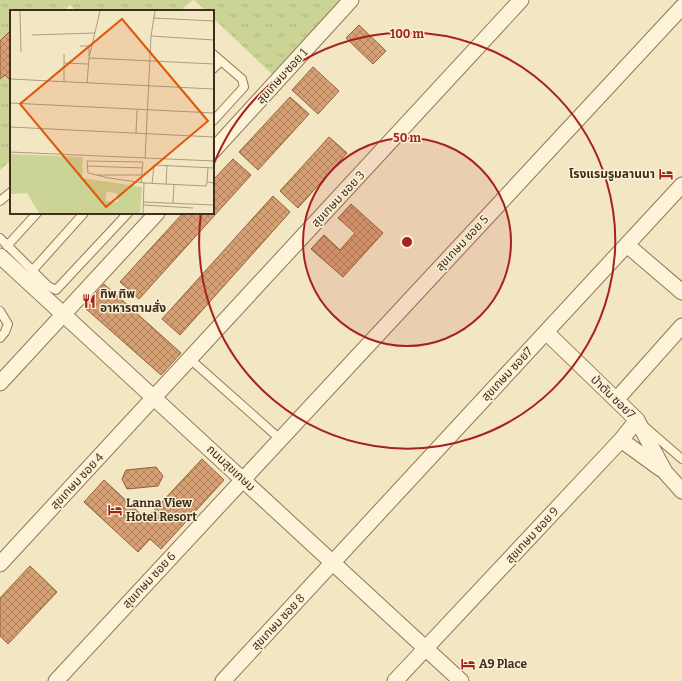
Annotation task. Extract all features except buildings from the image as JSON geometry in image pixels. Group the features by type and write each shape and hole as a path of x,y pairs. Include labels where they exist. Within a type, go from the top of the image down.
{"street":[{"name":"สุขเกษม ซอย 1","path":"214,150 351,0"},
{"name":"สุขเกษม ซอย 3","path":"154,398 521,0"},
{"name":"สุขเกษม ซอย 5","path":"242,479 280,439 292,416 682,8"},
{"name":"สุขเกษม ซอย7","path":"333,562 682,185"},
{"path":"0,383 156,214"},
{"path":"627,245 682,292"},
{"name":"ถนนสุขเกษม","path":"4,251 64,314 461,681"},
{"path":"616,400 682,326"},
{"name":"ป่าตัน ซอย7","path":"546,332 636,420 665,472 682,491"},
{"name":"สุขเกษม ซอย 4","path":"0,564 154,398"},
{"name":"สุขเกษม ซอย 9","path":"395,681 621,440 636,420"},
{"path":"621,440 665,472"},
{"name":"สุขเกษม ซอย 6","path":"56,681 242,479"},
{"name":"สุขเกษม ซอย 8","path":"223,681 333,562"}],"lane":[{"path":"214,55 242,79 244,87 214,120"},
{"path":"214,68 221,61"},
{"path":"0,201 10,193"},
{"path":"4,251 37,214"},
{"path":"32,270 83,214"},
{"path":"0,238 4,251 32,270 48,286 56,290 127,214"},
{"path":"0,311 8,324 5,332 0,338"},
{"path":"190,359 280,439"},
{"path":"636,420 682,458"}],"green space":[{"path":"0,0 193,0 181,10 75,10 70,5 64,10 10,10 10,31 0,41"},
{"path":"194,0 340,0 273,75 214,19 214,10 205,10"},
{"path":"5,75 10,80 10,161 0,170 0,79"}],"place":[{"name":"โรงแรมรูมลานนา","path":"666,174"},
{"name":"ทิพ ทิพ อาหารตามสั่ง","path":"89,301"},
{"name":"Lanna View Hotel Resort","path":"115,510"},
{"name":"A9 Place","path":"468,664"}]}
